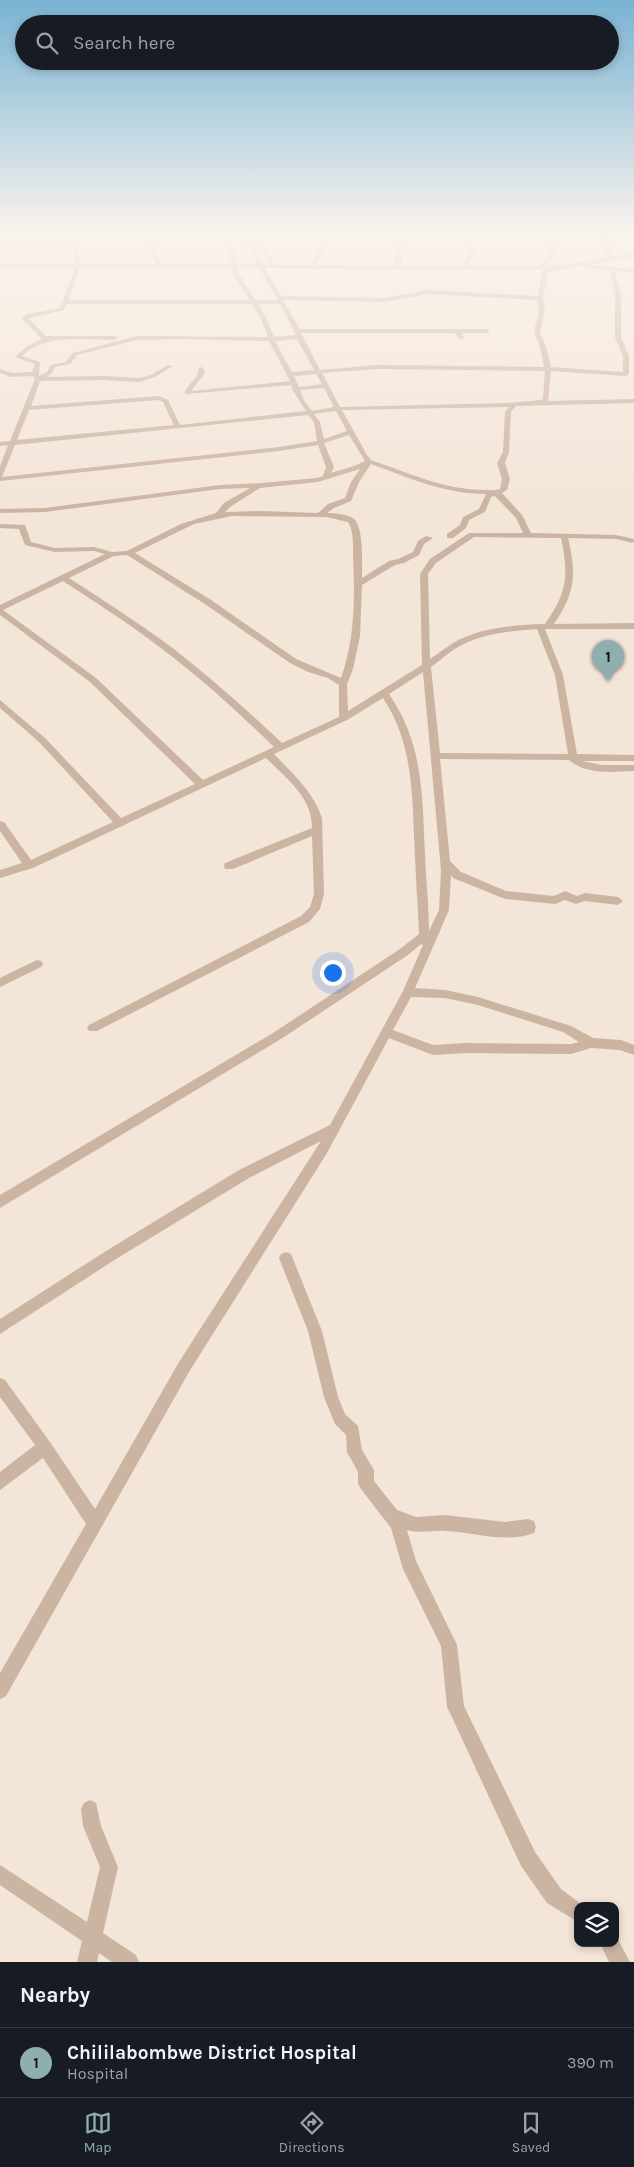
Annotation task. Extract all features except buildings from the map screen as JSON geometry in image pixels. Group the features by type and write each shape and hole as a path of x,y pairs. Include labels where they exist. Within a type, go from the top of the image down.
{"street":[{"path":"31,325 44,338 51,339 183,336 271,339 299,334 487,331"},
{"path":"265,325 294,386 309,413 317,422 321,442 330,467 326,477"},
{"path":"293,325 337,409 364,456 369,461 445,488 464,492 500,495 515,512 528,535"},
{"path":"537,403 546,399 548,369 537,332 539,325"},
{"path":"289,374 318,370 378,368 548,369 626,374 626,356 618,337 618,325"},
{"path":"456,331 461,338"},
{"path":"37,377 50,373 52,366 68,362 75,354 137,338"},
{"path":"0,475 27,408 37,377 38,363 18,357 37,342 51,339"},
{"path":"0,371 11,375 37,377 139,380 153,376 170,366"},
{"path":"201,369 202,373 196,383 188,389 187,393 294,386 326,386"},
{"path":"27,408 159,398 166,401 178,427"},
{"path":"0,444 337,409 634,401"},
{"path":"450,536 459,530 466,520 482,510 488,496 503,490 506,479 500,463 506,452 508,412 514,404"},
{"path":"0,479 279,449 321,442 351,432"},
{"path":"0,511 45,510 220,487 318,480 358,468 369,461"},
{"path":"320,516 331,506 348,499 355,482 369,461"},
{"path":"218,515 232,502 262,485"},
{"path":"201,784 93,680 0,610 112,554 129,552 153,542 190,522 218,515 249,513 344,517 351,520 354,524 359,584 352,654 342,684 344,718"},
{"path":"0,526 22,527 28,543 55,550 94,549 112,554"},
{"path":"0,1690 184,1367 335,1128 408,992 444,910 445,862 427,666 424,574 433,561 472,535 616,537 632,541"},
{"path":"544,626 566,598 570,568 564,536"},
{"path":"359,584 392,563 401,561 416,553 422,543 429,538"},
{"path":"129,552 208,602 293,661 311,670 331,676 342,684"},
{"path":"63,578 150,635 238,707 280,747"},
{"path":"544,626 559,675 573,757 581,765 634,768"},
{"path":"0,874 29,865 344,718 385,694 457,644 482,634 503,629 544,626 634,626"},
{"path":"385,694 401,718 417,780 420,804 424,955"},
{"path":"0,703 42,740 119,822"},
{"path":"93,1028 305,920 315,909 319,894 318,830 314,806 307,795 267,753"},
{"path":"435,756 634,758"},
{"path":"0,824 29,865"},
{"path":"229,866 318,830"},
{"path":"445,862 457,875 505,895 555,900 565,895 576,900 585,897 618,901"},
{"path":"0,1202 277,1036 404,952 424,935"},
{"path":"0,982 37,964"},
{"path":"408,992 445,994 478,1001 567,1029 591,1043"},
{"path":"386,1032 433,1050 466,1048 571,1049 591,1043 621,1045 634,1050"},
{"path":"0,1327 111,1255 244,1174 335,1128"},
{"path":"286,1258 315,1331 331,1397 340,1419 353,1431 355,1452 366,1470 366,1484 398,1524 409,1563 449,1645 456,1707 528,1859 554,1896 574,1910"},
{"path":"0,1385 45,1446 94,1522"},
{"path":"0,1482 45,1446"},
{"path":"392,1516 416,1525 445,1523 504,1530 528,1527"},
{"path":"87,1962 109,1867 92,1826 90,1809"},
{"path":"0,1874 129,1962"},
{"path":"611,1947 620,1962"}],"place":[{"name":"Chililabombwe District Hospital","path":"608,681"}]}
